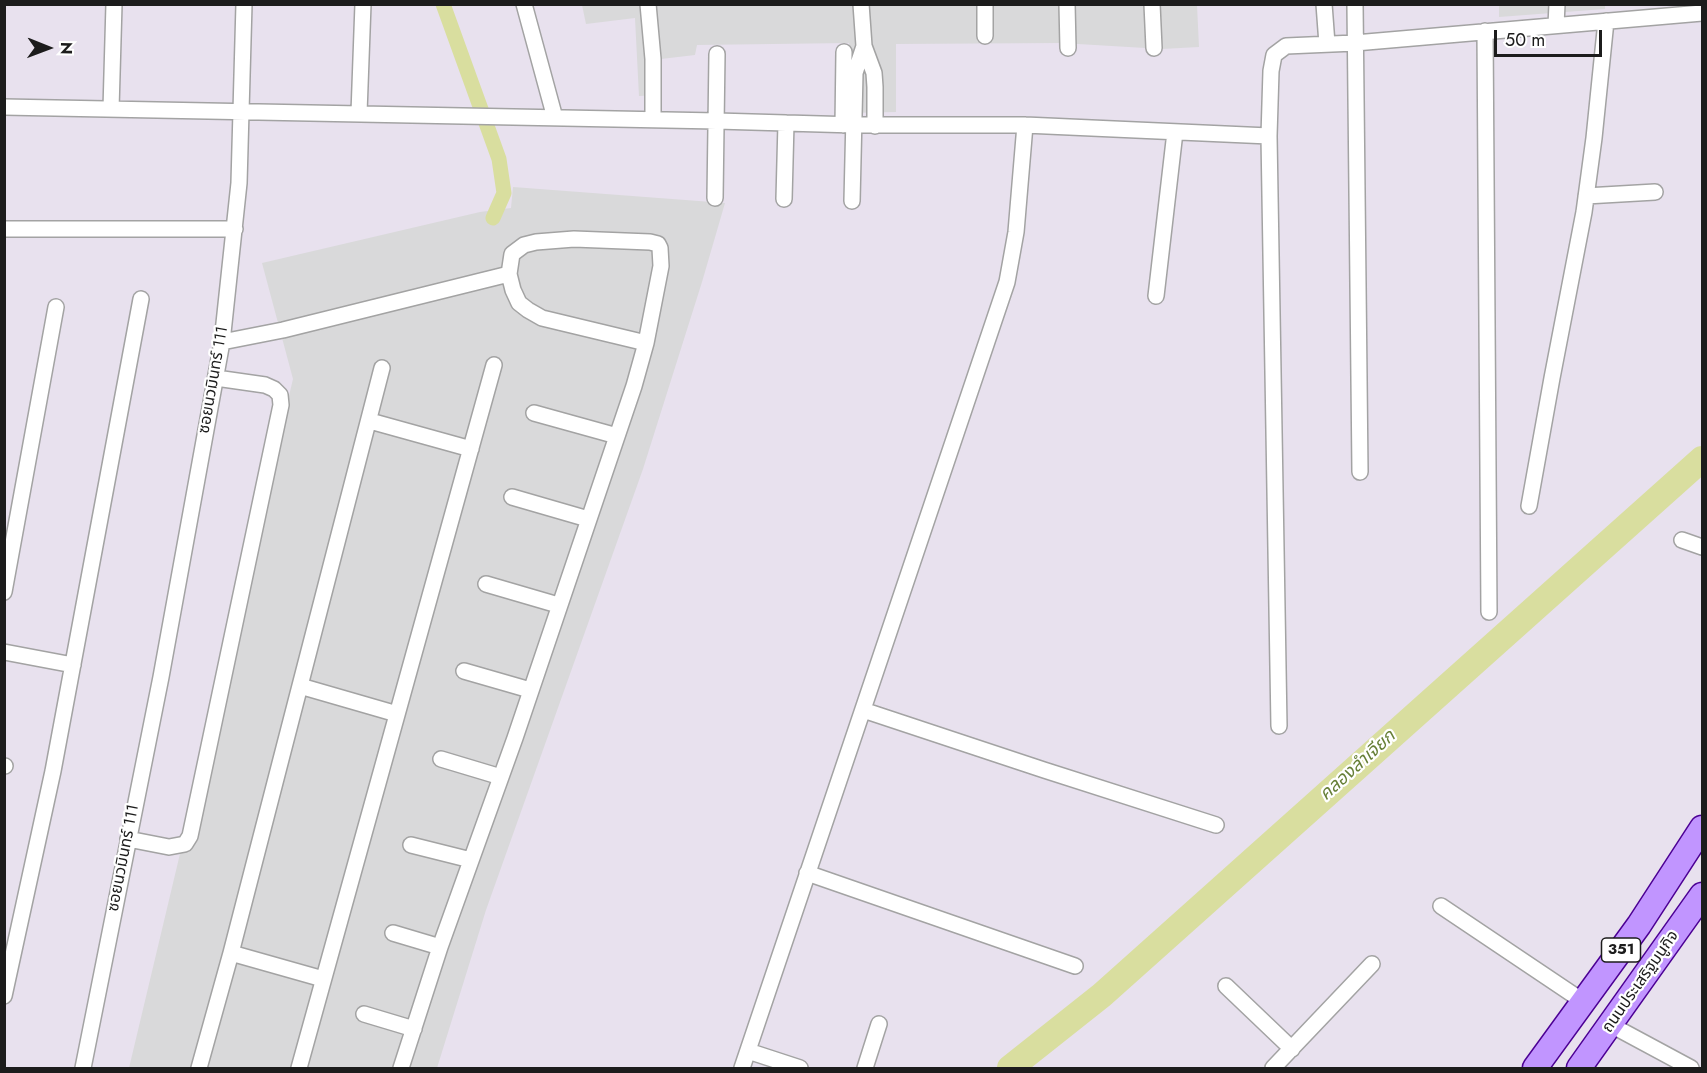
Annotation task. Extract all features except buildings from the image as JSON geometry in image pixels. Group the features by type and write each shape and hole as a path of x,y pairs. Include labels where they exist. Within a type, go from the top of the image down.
{"main road":[{"name":"ถนนประเสริฐมนูกิจ","path":"1535,1068 1639,925 1702,828"},
{"name":"ถนนประเสริฐมนูกิจ","path":"1579,1068 1702,895"},
{"path":"1662,954 1702,912"}],"street":[{"path":"111,109 114,4"},
{"name":"ซอยนวมินทร์ 111","path":"83,1068 160,676 222,342 235,229 242,112 244,4"},
{"path":"359,113 363,4"},
{"path":"524,4 555,118"},
{"path":"648,4 653,59 653,119"},
{"path":"861,4 864,46 873,73 875,126"},
{"path":"985,4 985,36"},
{"path":"1067,4 1068,48"},
{"path":"1152,4 1154,48"},
{"path":"1324,4 1327,44"},
{"path":"1355,4 1360,472"},
{"path":"1556,25 1557,4"},
{"path":"1279,726 1269,136 1271,71 1274,55 1286,46 1355,43 1702,13"},
{"path":"1529,506 1586,196 1606,21"},
{"path":"1485,31 1489,612"},
{"path":"849,125 855,73 864,46"},
{"path":"844,52 852,201"},
{"path":"715,198 717,54"},
{"path":"4,107 717,120 875,126 1025,125 1269,136"},
{"path":"784,200 786,123"},
{"path":"742,1068 1007,282 1016,232 1025,125"},
{"path":"1155,296 1174,132"},
{"path":"1586,196 1655,192"},
{"path":"4,229 235,229"},
{"path":"401,1068 440,947 501,777 617,436 646,343 662,266 658,244 650,242 574,240 536,242 524,245 512,254 508,274 519,303 543,318 646,343"},
{"path":"222,342 283,330 508,274"},
{"path":"4,996 53,771 141,299"},
{"path":"4,592 56,307"},
{"path":"299,1068 494,365"},
{"path":"200,1068 382,368"},
{"path":"128,839 169,847 185,844 190,836 281,405 280,395 265,385 216,378"},
{"path":"534,413 617,436"},
{"path":"370,421 471,449"},
{"path":"512,497 588,519"},
{"path":"1682,540 1702,547"},
{"path":"486,584 558,605"},
{"path":"4,651 73,665"},
{"path":"464,671 530,690"},
{"path":"300,686 397,714"},
{"path":"863,710 1216,825"},
{"path":"441,759 501,777"},
{"path":"411,845 471,860"},
{"path":"807,873 1075,966"},
{"path":"1441,906 1584,1002"},
{"path":"393,933 440,947"},
{"path":"231,953 323,979"},
{"path":"1273,1068 1372,964"},
{"path":"1226,986 1292,1049"},
{"path":"363,1014 414,1029"},
{"path":"865,1068 879,1024"},
{"path":"1611,1025 1691,1068"},
{"path":"748,1051 800,1068"}],"shaded area":[{"path":"1605,4 1605,9 1499,17 1499,5"},
{"path":"582,5 1197,5 1199,47 1162,49 1061,43 896,44 896,112 849,113 849,43 697,45 695,55 661,59 660,95 639,96 635,18 586,24"},
{"path":"513,187 725,203 643,469 486,910 437,1068 129,1068 293,379 262,263 480,212 511,208"}],"waterway":[{"path":"443,4 499,159 504,193 493,218"},
{"name":"คลองลำเจียก","path":"1010,1068 1102,995 1702,459"}]}
